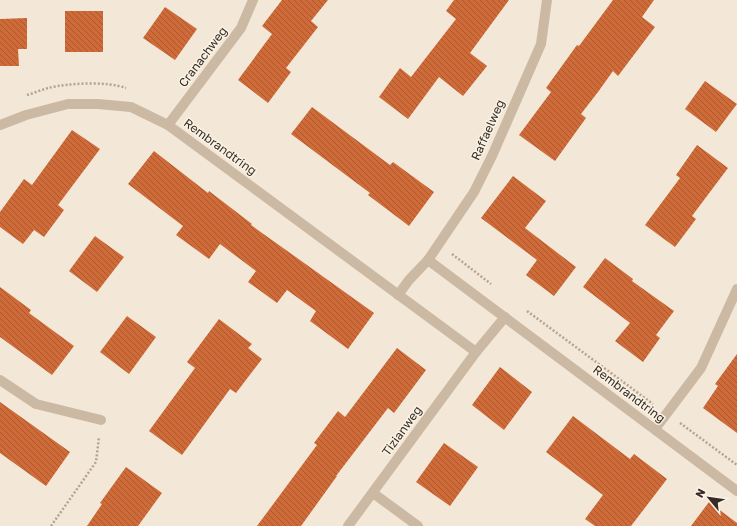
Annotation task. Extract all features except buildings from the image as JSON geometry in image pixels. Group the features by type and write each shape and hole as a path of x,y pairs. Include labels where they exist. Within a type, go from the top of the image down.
{"street":[{"name":"Cranachweg","path":"168,126 241,28 254,0"},
{"name":"Raffaelweg","path":"428,260 474,192 492,156 541,44 547,0"},
{"name":"Rembrandtring","path":"0,125 26,115 68,104 98,104 130,107 168,126 476,352"},
{"name":"Rembrandtring","path":"428,260 737,490"},
{"path":"398,295 409,280 428,260"},
{"path":"654,429 701,368 737,289"},
{"path":"476,352 505,317"},
{"name":"Tizianweg","path":"348,526 476,352"},
{"path":"0,380 36,404 101,420"},
{"path":"373,493 418,526"}],"path":[{"path":"439,244 496,287"},
{"path":"526,310 737,465"},
{"path":"51,526 96,462 101,420"}]}
